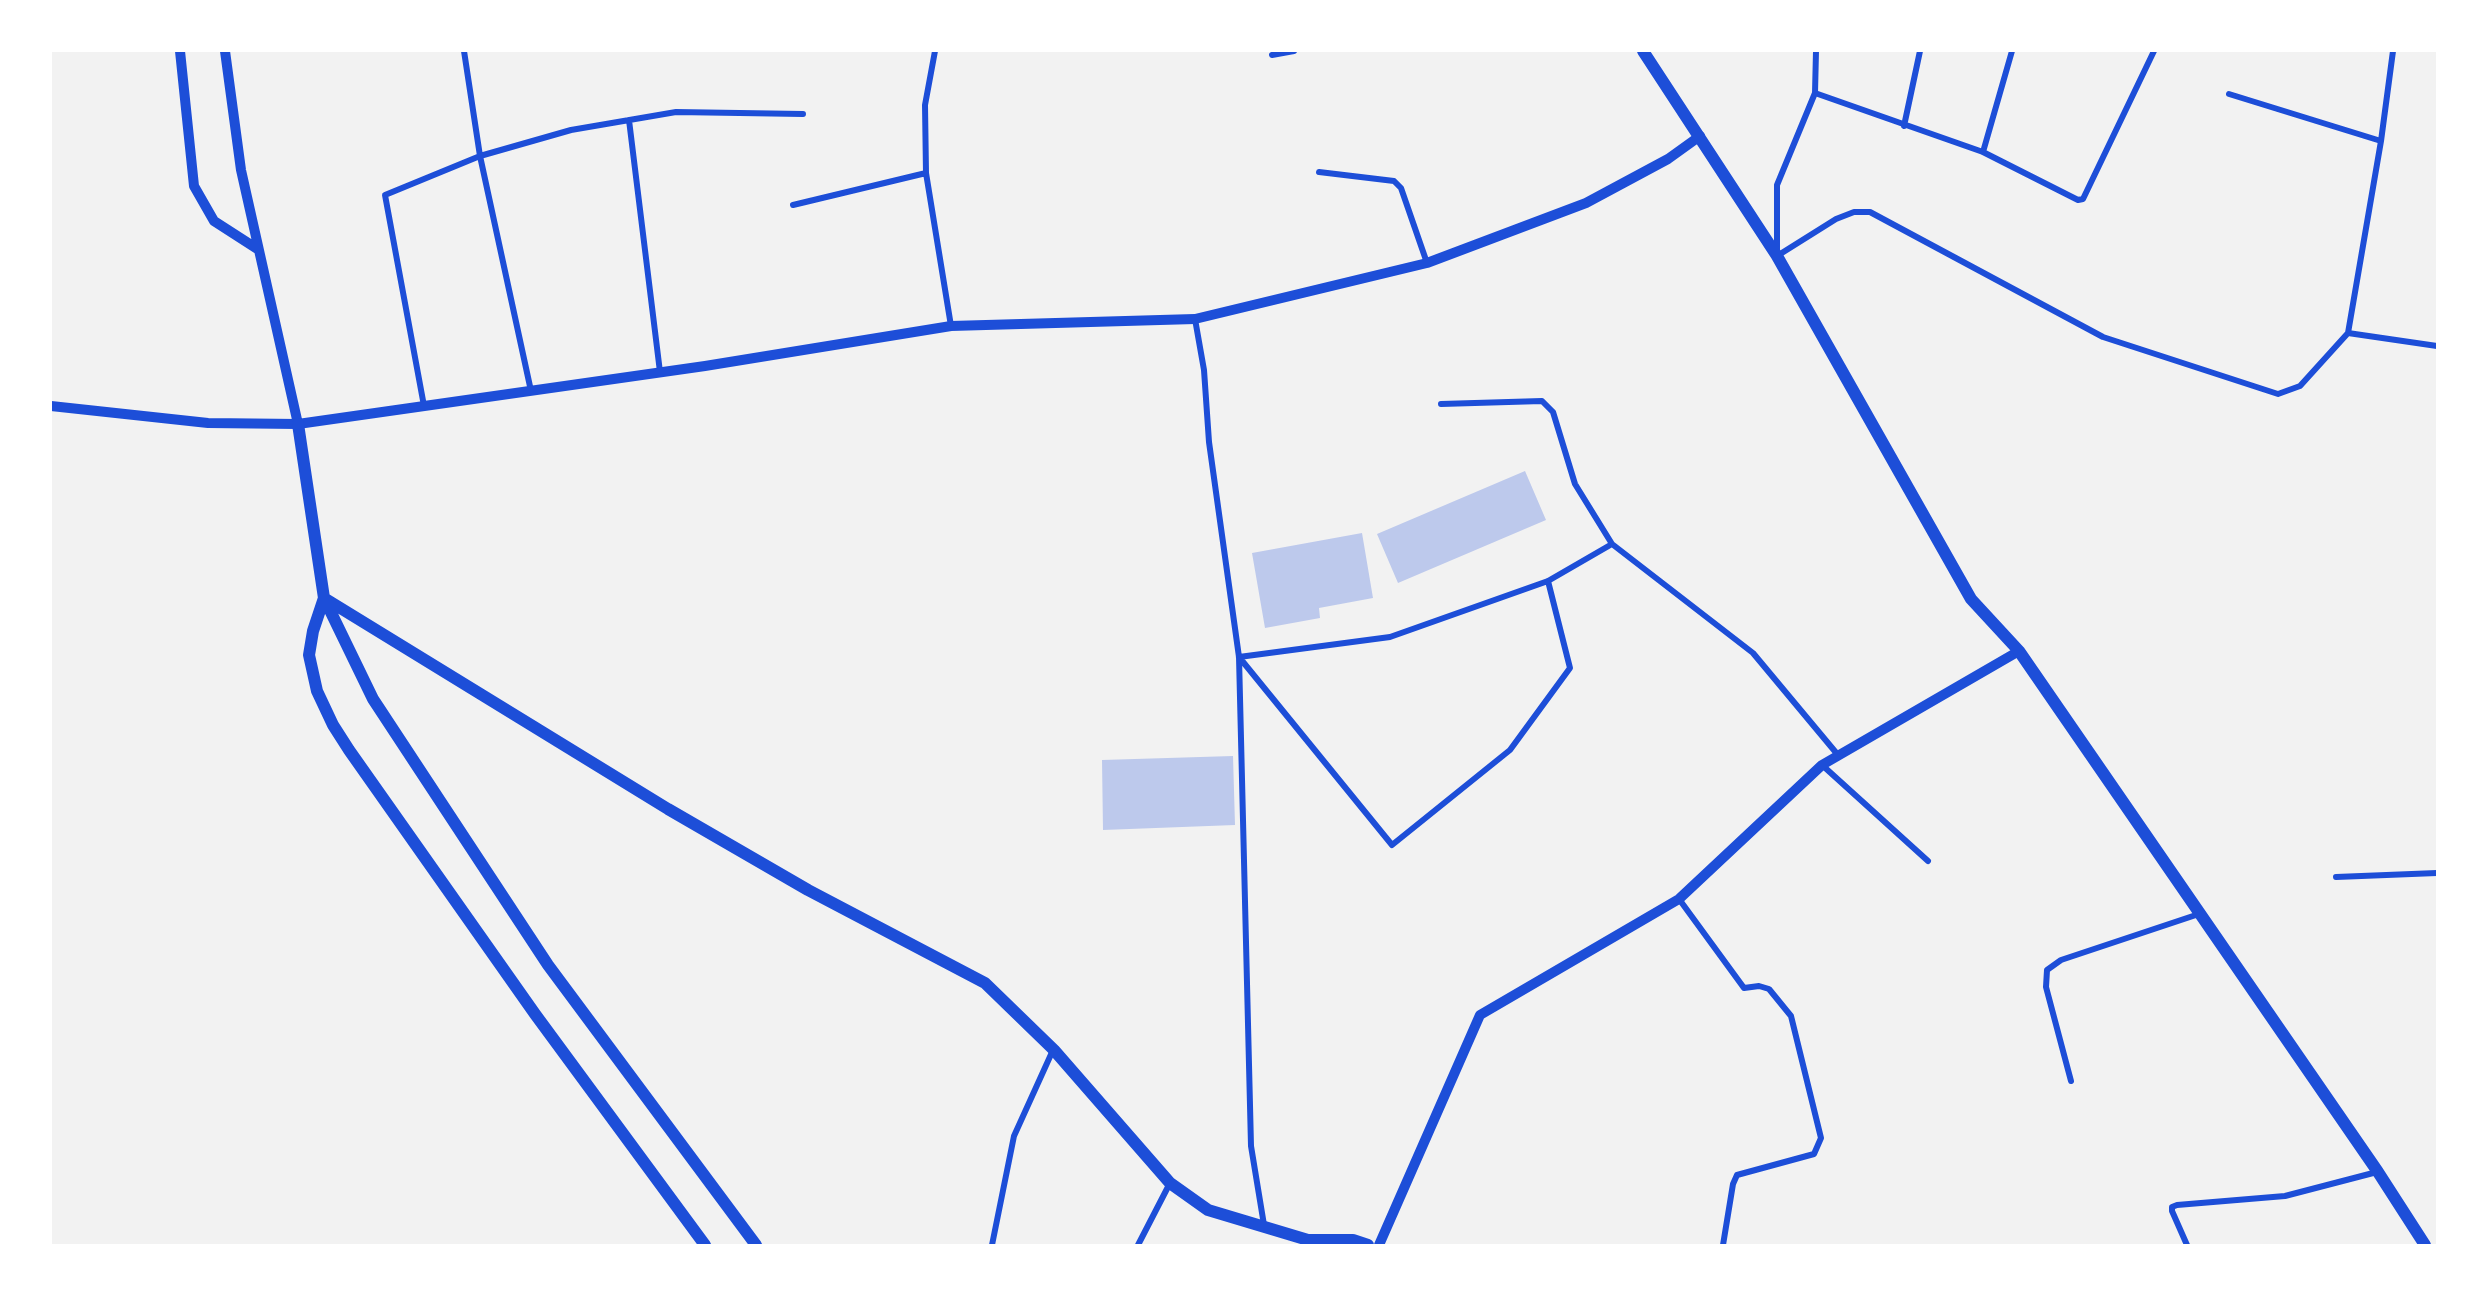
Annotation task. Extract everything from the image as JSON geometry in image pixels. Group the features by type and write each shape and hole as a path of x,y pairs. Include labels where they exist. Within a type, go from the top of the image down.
{"main road":[{"path":"1643,51 1777,256 1971,599 2019,651 2378,1172 2425,1245"},
{"path":"298,424 324,598 373,699 548,965 756,1245"},
{"path":"324,598 668,809 808,890 985,983 1054,1050 1170,1183 1208,1210 1264,1225 1306,1242 1353,1240 1368,1245"},
{"path":"324,598 313,631 309,655 317,691 344,742 535,1014 705,1245"}],"street":[{"path":"180,51 194,186 214,221 259,250"},
{"path":"225,51 241,170 298,424"},
{"path":"464,51 480,156 531,391"},
{"path":"935,51 925,105 926,173 951,326"},
{"path":"1272,55 1294,51"},
{"path":"1777,256 1777,185 1815,93 1816,51"},
{"path":"1904,126 1920,51"},
{"path":"1983,152 2012,51"},
{"path":"1815,93 1983,152 2072,199 2083,199 2154,51"},
{"path":"1777,256 1836,219 1854,212 1870,212 2103,337 2278,394 2300,386 2348,333 2381,141 2391,52"},
{"path":"2229,94 2381,141"},
{"path":"424,406 385,195 480,156 571,130 676,112 803,114"},
{"path":"629,120 660,372"},
{"path":"51,406 207,423 298,424 660,372 951,326 1195,320 1427,262 1586,203 1668,159 1700,136"},
{"path":"1319,172 1394,181 1401,188 1427,262"},
{"path":"793,205 926,173"},
{"path":"1195,320 1204,370 1209,442 1239,657 1251,1146 1264,1225"},
{"path":"2348,333 2437,346"},
{"path":"1441,404 1542,401 1553,412 1575,484 1612,544 1753,653 1838,755"},
{"path":"1239,657 1390,637 1548,581 1612,544"},
{"path":"1239,657 1392,845 1510,750 1570,668 1548,581"},
{"path":"1379,1245 1480,1015 1679,898 1822,765 2019,651"},
{"path":"1822,765 1928,861"},
{"path":"2336,878 2437,873"},
{"path":"1679,898 1744,988 1759,986 1769,989 1791,1016 1821,1138 1814,1154 1737,1175 1733,1184 1723,1245"},
{"path":"2071,1081 2046,987 2047,970 2061,960 2199,914"},
{"path":"992,1245 1014,1136 1054,1050"},
{"path":"2187,1245 2172,1211 2172,1207 2177,1205 2285,1196 2378,1172"},
{"path":"1138,1245 1170,1183"}],"building":[{"path":"1525,471 1546,520 1398,583 1377,534"},
{"path":"1362,533 1373,598 1319,608 1320,618 1265,628 1252,553"},
{"path":"1233,756 1235,825 1103,830 1102,760"}]}
